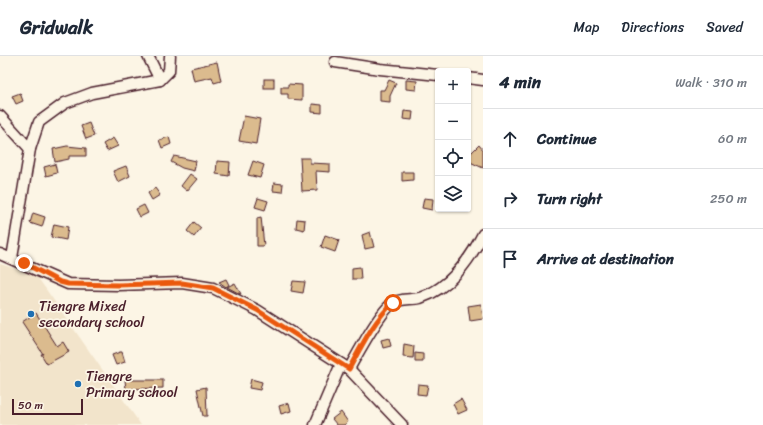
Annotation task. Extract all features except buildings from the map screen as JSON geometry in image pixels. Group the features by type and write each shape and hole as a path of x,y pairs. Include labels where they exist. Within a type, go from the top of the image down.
{"street":[{"path":"148,56 160,80"},
{"path":"12,258 30,149 39,122 65,103 92,93 160,80 169,71 170,56"},
{"path":"335,62 380,70 435,75"},
{"path":"471,78 483,80"},
{"path":"0,116 30,149"},
{"path":"315,425 345,367 387,308 393,303 419,298 442,287 466,262 475,250 483,234"},
{"path":"0,254 12,258 60,282 68,284 118,285 182,283 213,288 257,310 345,367 402,425"}],"shaded area":[{"path":"0,264 36,275 141,425 0,425"}],"place":[{"name":"Tiengre Mixed secondary school","path":"31,314"},
{"name":"Tiengre Primary school","path":"78,384"}],"route":[{"path":"24,263 40,270 60,282 68,284 147,285 182,283 196,284 213,288 257,310 349,369 362,344 387,308 393,303"}]}
